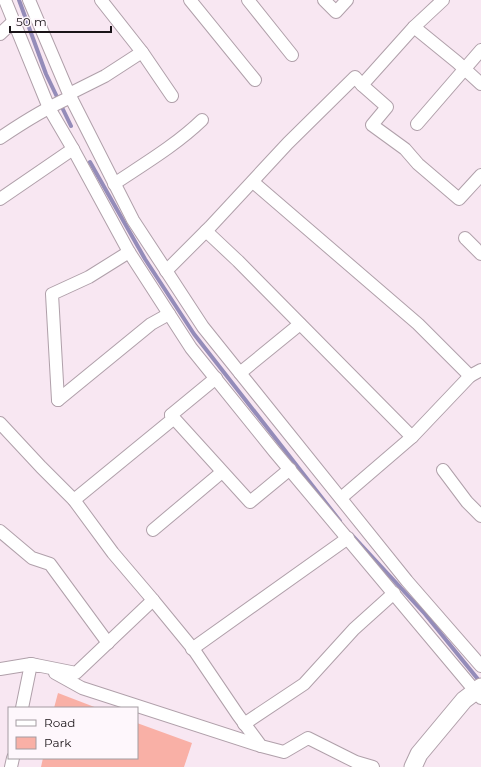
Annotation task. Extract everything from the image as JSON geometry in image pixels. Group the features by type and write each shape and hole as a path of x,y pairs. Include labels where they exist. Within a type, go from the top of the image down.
{"street":[{"path":"5,0 51,107 73,149 129,252 191,348 290,469 478,692 464,700 419,754 413,767"},
{"path":"29,0 69,97 133,220 203,327 407,581 481,666"},
{"path":"101,0 142,52 172,96"},
{"path":"190,0 255,80"},
{"path":"248,0 292,55"},
{"path":"324,0 336,12 347,0"},
{"path":"362,85 414,27 443,0"},
{"path":"0,34 14,21"},
{"path":"414,27 481,84"},
{"path":"417,124 481,50"},
{"path":"0,138 20,124 105,76 142,52"},
{"path":"166,271 253,182 288,143 355,77 362,85 388,107 372,125 404,149 418,164 459,199 481,175"},
{"path":"114,184 160,154 202,120"},
{"path":"0,199 73,149"},
{"path":"253,182 418,324 470,376"},
{"path":"206,231 243,266 412,437"},
{"path":"465,238 481,254"},
{"path":"129,252 89,277 52,294 58,400 151,324 169,314"},
{"path":"240,373 300,324"},
{"path":"340,498 412,437 470,376 481,370"},
{"path":"171,415 216,378"},
{"path":"171,415 250,502 290,469"},
{"path":"74,500 173,419 171,415"},
{"path":"0,423 40,467 74,500 113,553 192,649 261,746"},
{"path":"443,470 467,502 481,516"},
{"path":"153,530 222,472"},
{"path":"0,531 32,558 50,564 108,643"},
{"path":"192,649 348,538"},
{"path":"244,724 304,684 354,629 394,593"},
{"path":"0,669 31,664 76,673 153,600"},
{"path":"22,707 31,664"},
{"path":"31,664 62,676 82,688 261,746 284,752 308,738 356,762 373,767"}],"green space":[{"path":"58,693 94,707 54,707"},
{"path":"138,723 192,743 184,767 41,767 43,759 138,759"}],"waterway":[{"path":"19,0 46,74 71,126"},
{"path":"90,162 145,259 194,334 340,521"},
{"path":"351,534 425,614 481,683"}]}
